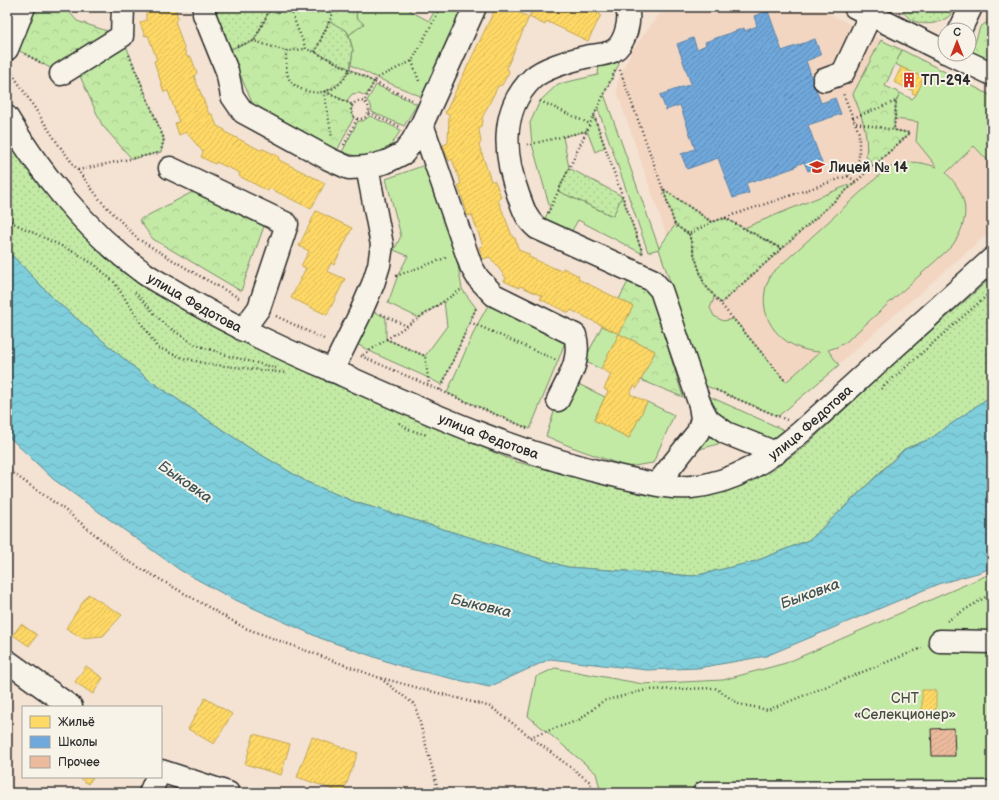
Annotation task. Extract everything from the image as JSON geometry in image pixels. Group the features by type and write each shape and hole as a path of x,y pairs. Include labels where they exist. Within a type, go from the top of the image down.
{"street":[{"path":"8,47 24,7"},
{"path":"61,74 122,36 123,7"},
{"path":"204,7 204,14 227,71 232,96 243,112 263,124 349,168 367,167 386,162 404,152 422,122 475,7"},
{"path":"626,7 628,23 625,36 615,50 600,56 582,58 558,65 534,77 518,97 510,115 507,134 508,160 528,221 540,229 652,280 660,290 692,380 700,405 702,419 698,432 657,484"},
{"path":"963,22 970,7"},
{"path":"830,78 843,73 866,10 937,48"},
{"path":"967,62 992,74"},
{"name":"улица Федотова","path":"7,117 35,161 84,220 105,241 141,271 205,310 243,330 332,371 419,409 526,451 596,471 671,487 690,487 732,477 776,453 802,432 992,259"},
{"path":"422,122 471,266 482,283 494,295 575,335 577,343 576,362 558,400"},
{"path":"165,160 287,224 259,308 243,330"},
{"path":"332,371 364,307 379,265 382,245 367,167"},
{"path":"700,405 708,420 726,433 776,453"},
{"path":"940,641 992,642"},
{"path":"7,661 70,706"},
{"path":"162,771 228,793"},
{"path":"150,793 158,778"},
{"path":"704,793 992,792"}],"path":[{"path":"272,7 254,41 286,51 306,49 315,52 374,82 422,122"},
{"path":"289,7 306,49"},
{"path":"319,7 333,12"},
{"path":"315,52 336,7"},
{"path":"364,102 377,78 412,61 441,7"},
{"path":"78,170 165,160 164,139 122,36"},
{"path":"8,47 61,74"},
{"path":"286,51 287,70 292,84 311,93 324,92 335,87 341,83 350,69"},
{"path":"618,64 675,225 689,234 704,284 786,382"},
{"path":"540,229 616,70"},
{"path":"689,234 712,222 848,176 859,159 859,133 856,123 830,78"},
{"path":"324,92 336,162"},
{"path":"324,92 352,105"},
{"path":"522,92 590,124"},
{"path":"352,105 358,101 364,102 368,104 370,108 369,113 364,118 357,119"},
{"path":"853,118 896,101 894,130"},
{"path":"352,105 352,114 357,119"},
{"path":"369,113 422,122"},
{"path":"594,115 652,280"},
{"path":"336,162 357,119"},
{"path":"721,303 910,133 856,123"},
{"path":"508,149 587,131"},
{"path":"848,176 856,182"},
{"path":"663,189 712,222"},
{"path":"725,218 782,249"},
{"path":"7,220 76,253 95,265 114,282 157,347 180,357 208,364 291,373"},
{"path":"373,284 466,251"},
{"path":"440,390 470,322 482,283"},
{"path":"361,356 406,326 482,283"},
{"path":"876,392 992,292"},
{"path":"364,307 406,326"},
{"path":"470,322 574,367"},
{"path":"386,339 425,356 429,385"},
{"path":"692,380 792,423"},
{"path":"7,469 65,510 126,560 245,628 380,678 492,707 590,782 593,793"},
{"path":"530,737 579,720 603,701 646,690 715,688 739,704 768,710 940,641 942,624 992,593"},
{"path":"380,678 415,705 439,793"}],"shaded area":[{"name":"Лицей № 14","path":"669,7 816,7 902,50 885,86 922,104 939,68 992,96 992,230 787,409 716,378 617,92 617,83 632,50 658,16"}],"green space":[{"path":"24,7 65,7 77,21 122,36 164,139 161,152 132,159 102,125 75,65 61,74 9,45"},
{"path":"217,7 271,7 254,41 229,49 216,19"},
{"path":"271,7 356,7 356,17 364,24 349,35 347,31 315,52 350,69 339,83 325,91 353,105 351,110 354,117 335,155 254,107 229,49 254,41"},
{"path":"356,7 412,7 410,11 429,21 437,7 476,7 425,98 377,78 351,65 353,50 349,35 363,24 356,17"},
{"path":"901,7 955,7 951,14 942,21 928,24 915,21 904,13"},
{"path":"329,21 347,31 353,50 350,69 315,52"},
{"path":"986,23 992,26 992,68 979,62 977,59 977,36 980,27"},
{"path":"881,40 902,50 885,86 900,93 896,101 894,130 910,133 874,166 866,156 867,148 865,132 853,94"},
{"path":"615,50 619,64 604,94 659,248 675,225 689,234 704,284 715,296 710,308 714,316 723,321 734,319 786,382 820,352 808,351 797,347 778,334 771,325 764,304 765,289 771,274 884,171 898,164 910,162 923,163 937,167 916,141 918,122 895,119 896,101 900,93 912,99 916,95 924,78 895,64 902,50 992,96 992,165 974,146 946,173 959,190 965,208 965,217 962,226 952,246 846,342 828,350 839,365 778,416 692,380 698,365 659,249 648,252 598,109 594,115 605,147 595,152 587,131 563,137 569,168 558,191 612,216 622,196 643,254 578,220 566,241 540,229 550,208 532,144 530,123 540,101 558,84 598,75 600,56"},
{"path":"350,69 374,82 366,96 359,93 352,94 346,102 324,91 339,83"},
{"path":"376,85 417,104 404,126 372,112 371,105 367,101"},
{"path":"370,116 401,130 387,151 363,158 342,152 358,121 363,121"},
{"path":"7,135 23,158 127,274 225,328 422,422 517,462 632,491 675,495 730,489 770,472 804,447 896,362 992,277 992,395 930,439 904,449 811,539 756,561 694,576 567,567 355,502 307,482 248,447 149,380 56,301 7,250"},
{"path":"425,165 456,254 462,289 476,308 442,385 357,344 374,312 386,317 386,339 425,356 447,326 444,301 419,318 388,303 398,275 408,256 394,250 401,236 386,179"},
{"path":"569,168 622,196 613,216 558,191"},
{"path":"856,182 782,249 744,228"},
{"path":"206,185 268,215 241,291 153,239 139,220"},
{"path":"663,189 712,222 725,218 782,249 721,303 704,284 689,234 675,225"},
{"path":"630,278 642,285 652,296 683,397 641,380 655,351 619,334 633,306 619,299"},
{"path":"494,295 569,331 530,429 447,393 477,325"},
{"path":"602,326 619,334 601,369 584,361"},
{"path":"568,379 605,397 594,420 629,438 647,402 674,415 653,463 627,467 546,436 558,400"},
{"path":"695,390 784,430 763,447 739,438 679,455 698,432"},
{"name":"СНТ «Селекционер»","path":"992,573 992,793 601,793 596,773 528,716 536,677 555,668 643,684 723,680 786,663"}],"water":[{"name":"Быковка","path":"7,250 56,301 149,380 248,447 307,482 355,502 567,567 694,576 756,561 811,539 905,449 930,439 992,395 992,567 981,572 938,584 766,656 698,668 647,670 550,659 489,687 406,668 320,638 231,598 180,570 53,479 7,435"}],"building: Жильё":[{"path":"146,7 175,7 178,18 175,21 187,57 191,57 197,73 194,76 209,114 212,114 217,126 225,130 225,132 260,150 263,149 278,156 279,160 325,183 311,209 269,188 268,191 239,176 240,173 201,157 203,152 186,132 179,135 175,123 179,122 168,91 164,92 154,61 157,60 148,35 145,36 140,23 146,20"},
{"path":"496,7 506,7 529,17 507,67 509,72 502,85 498,86 482,118 483,121 479,130 481,142 479,145 491,181 495,181 501,197 498,200 513,238 515,238 518,248 521,251 529,254 529,257 561,271 563,268 579,276 578,279 633,306 619,334 571,310 569,313 540,299 542,296 520,286 519,288 504,281 506,278 490,257 483,259 479,247 483,246 472,215 468,216 458,185 461,184 452,159 449,161 443,145 448,143 449,115 445,113"},
{"path":"534,7 585,7 601,15 588,41 546,21 545,25 529,17"},
{"path":"992,10 992,26 986,23"},
{"name":"ТП-294","path":"901,67 924,78 916,95 912,93 913,91 894,82"},
{"path":"316,211 352,228 334,265 331,263 327,271 345,279 327,315 291,298 306,268 301,266 309,251 299,246"},
{"path":"619,334 655,351 637,388 634,386 630,394 647,402 629,438 594,420 608,391 604,389 611,374 601,369"},
{"path":"88,594 122,615 103,636 82,638 66,628"},
{"path":"21,624 37,635 29,646 13,635"},
{"path":"86,666 103,678 93,694 75,682"},
{"path":"922,690 936,690 936,710 922,711"},
{"path":"205,698 232,714 214,744 188,729"},
{"path":"254,734 290,744 281,775 245,764"},
{"path":"312,737 358,753 343,793 297,777"},
{"path":"80,778 92,778 88,784"},
{"path":"378,789 401,789 401,793 378,793"}],"building: Школы":[{"path":"768,11 782,51 815,39 821,55 806,61 821,103 835,98 841,114 808,125 823,166 808,171 804,162 795,166 796,167 746,183 749,193 733,198 718,158 687,169 681,154 695,149 680,105 666,110 660,95 691,84 677,44 693,38 697,49 706,45 705,42 744,28 745,31 757,26 754,16"}],"building: Прочее":[{"path":"954,728 955,756 932,756 931,729"}],"place":[{"name":"ТП-294","path":"909,80"},
{"name":"Лицей № 14","path":"817,167"}]}
